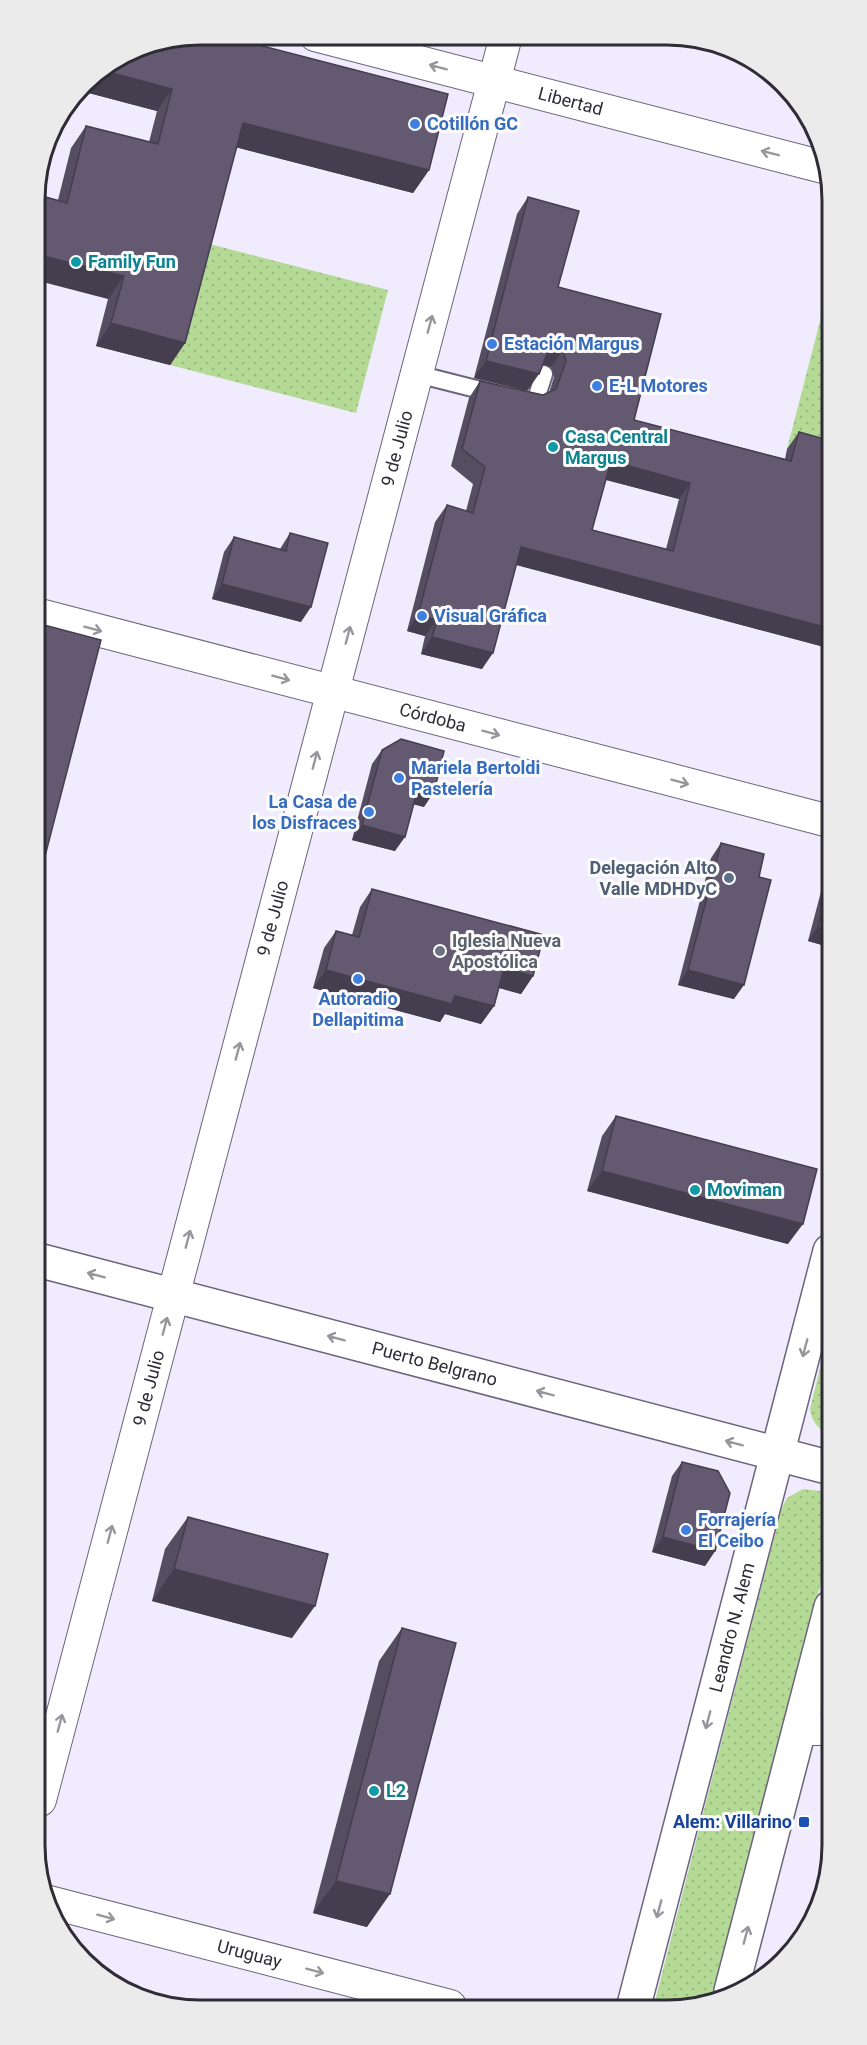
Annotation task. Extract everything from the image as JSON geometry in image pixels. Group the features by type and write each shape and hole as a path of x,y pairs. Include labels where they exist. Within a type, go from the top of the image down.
{"main road":[{"name":"Puerto Belgrano","path":"45,1262 822,1466"},
{"name":"Leandro N. Alem","path":"634,2000 822,1282"},
{"path":"733,1985 822,1642"}],"street":[{"name":"Libertad","path":"353,45 818,166"},
{"name":"9 de Julio","path":"45,1781 504,45"},
{"name":"Córdoba","path":"45,616 822,819"},
{"path":"800,1729 822,1729"},
{"name":"Uruguay","path":"57,1904 427,2000"}],"lane":[{"path":"417,374 528,402 536,399 544,374"}],"green space":[{"path":"202,242 388,290 356,413 170,365"},
{"path":"822,313 822,458 787,449"},
{"path":"822,1360 822,1430 812,1418 810,1409"},
{"path":"803,1489 822,1493 822,1578 714,1993 687,1999 655,2000 781,1510 787,1498"}],"building":[{"path":"259,45 448,94 429,170 243,123 185,343 111,323 124,276 45,256 45,197 67,203 86,126 158,144 172,89 112,73 150,53 180,46"},
{"path":"528,197 579,211 558,287 661,314 634,420 791,461 799,432 822,438 822,626 521,547 493,653 432,637 437,620 418,615 447,505 473,513 485,467 462,449 480,381 543,395 556,389 566,361 563,350 554,347 549,349 539,374 486,361","holes":["611,461 690,483 673,551 592,530"]},
{"path":"290,533 328,543 311,607 222,584 234,537 286,551"},
{"path":"45,625 101,640 45,856"},
{"path":"401,739 444,751 434,792 418,788 405,837 362,825 382,750"},
{"path":"721,843 764,854 759,877 771,880 744,985 688,970"},
{"path":"372,889 544,935 533,976 504,968 494,1006 455,996 452,1004 326,970 336,931 359,937"},
{"path":"822,912 822,928 818,927"},
{"path":"616,1116 817,1169 803,1224 602,1171"},
{"name":"Forrajería El Ceibo","path":"682,1462 718,1471 730,1493 715,1551 663,1537"},
{"path":"188,1517 328,1554 315,1606 174,1569"},
{"name":"L2","path":"402,1628 456,1643 390,1894 336,1881"}],"place":[{"name":"Cotillón GC","path":"415,124"},
{"name":"Family Fun","path":"76,262"},
{"name":"Estación Margus","path":"492,344"},
{"name":"E-L Motores","path":"597,386"},
{"name":"Casa Central Margus","path":"553,447"},
{"name":"Visual Gráfica","path":"422,616"},
{"name":"Mariela Bertoldi Pastelería","path":"399,778"},
{"name":"La Casa de los Disfraces","path":"369,812"},
{"name":"Delegación Alto Valle MDHDyC","path":"729,878"},
{"name":"Iglesia Nueva Apostólica","path":"440,951"},
{"name":"Autoradio Dellapitima","path":"358,979"},
{"name":"Moviman","path":"695,1190"},
{"name":"Forrajería El Ceibo","path":"686,1530"},
{"name":"L2","path":"374,1791"},
{"name":"Alem: Villarino","path":"804,1822"}]}
